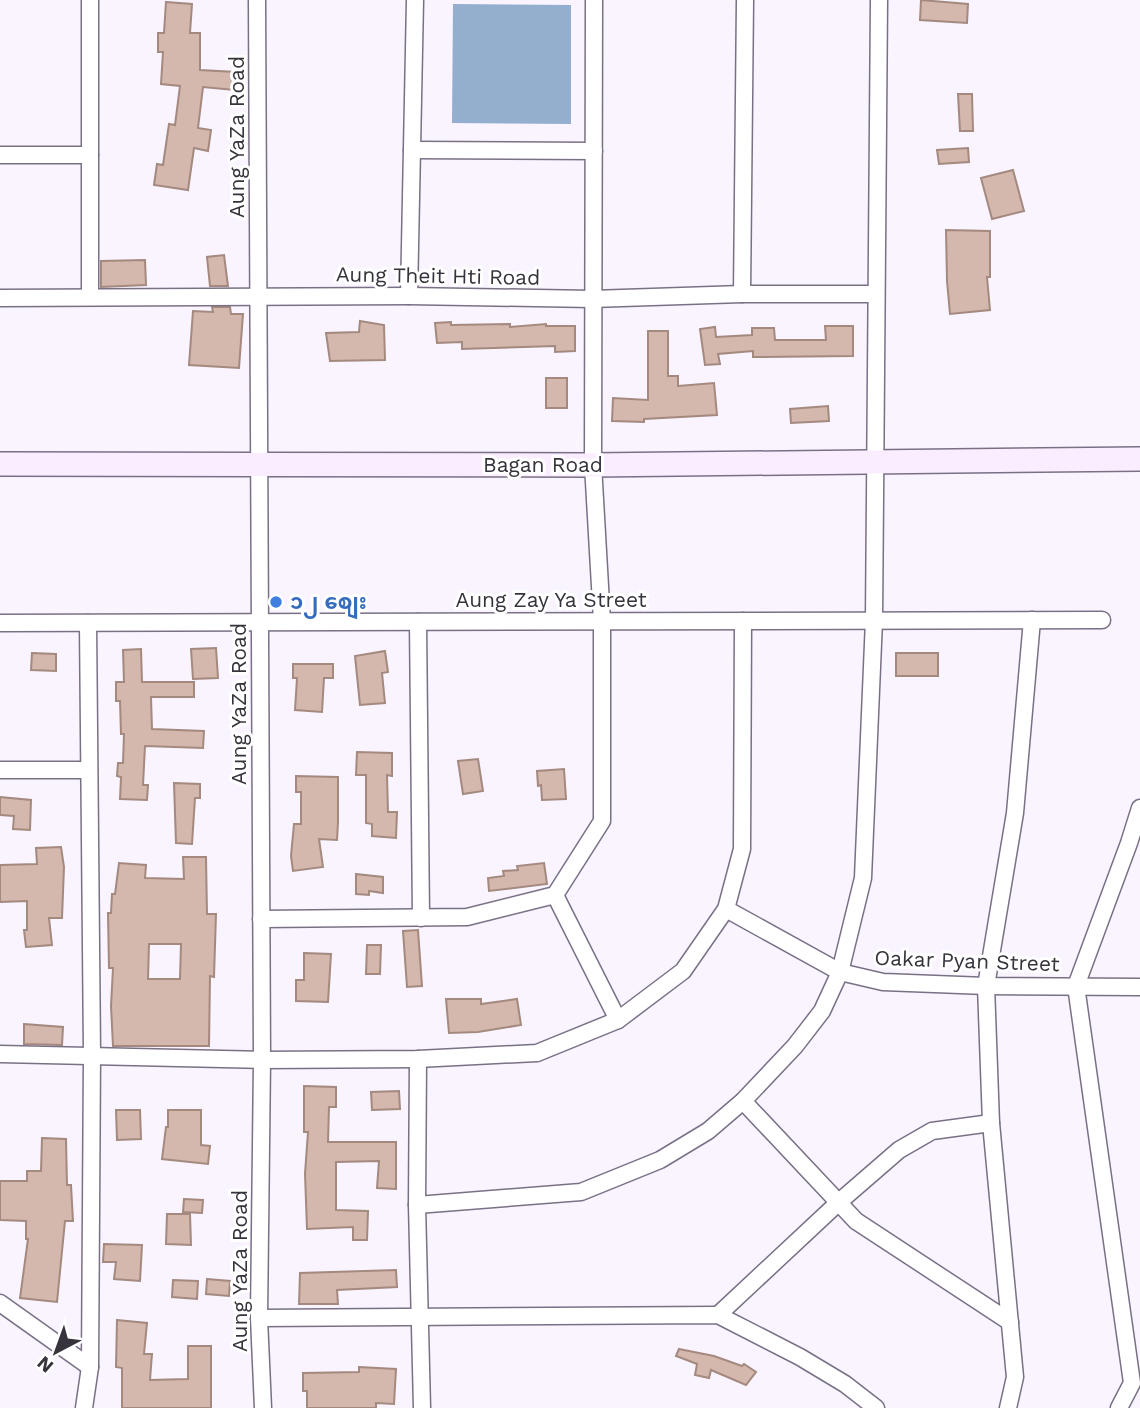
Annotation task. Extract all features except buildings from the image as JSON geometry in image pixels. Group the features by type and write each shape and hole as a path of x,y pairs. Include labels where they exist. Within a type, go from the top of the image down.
{"street":[{"path":"90,0 90,297"},
{"name":"Aung YaZa Road","path":"257,0 262,1060 259,1318 263,1408"},
{"path":"409,296 415,0"},
{"path":"261,919 467,917 555,895 603,821 602,621 593,465 594,0"},
{"path":"743,294 745,0"},
{"path":"417,1205 581,1192 660,1160 708,1132 743,1101 795,1046 815,1020 840,972 863,878 874,620 879,0"},
{"path":"412,150 594,150"},
{"path":"0,155 90,155"},
{"name":"Aung Theit Hti Road","path":"0,298 409,296 592,299 743,294 875,294"},
{"name":"Bagan Road","path":"0,464 593,465 1140,459"},
{"path":"1008,1408 1015,1377 990,1123 986,986 1015,813 1032,620"},
{"name":"Aung Zay Ya Street","path":"0,623 1102,620"},
{"path":"0,1054 92,1054 262,1060 418,1059 537,1053 618,1020 683,971 726,908 742,849 743,621"},
{"path":"418,622 421,918"},
{"path":"84,1408 90,1367 92,1054 88,623"},
{"path":"0,770 89,770"},
{"path":"1119,1408 1136,1384 1076,986 1135,843 1140,808"},
{"path":"555,895 618,1020"},
{"name":"Oakar Pyan Street","path":"726,908 840,972 883,982 986,986 1140,986"},
{"path":"418,1059 417,1205 422,1408"},
{"path":"743,1101 856,1221 1010,1322"},
{"path":"718,1315 839,1202 900,1150 932,1131 990,1123"},
{"path":"0,1303 90,1367"},
{"path":"259,1318 718,1315 800,1357 845,1384 876,1408"}],"water":[{"path":"453,4 571,5 571,124 452,123"}],"place":[{"name":"၁၂ စျေး","path":"276,602"}]}
